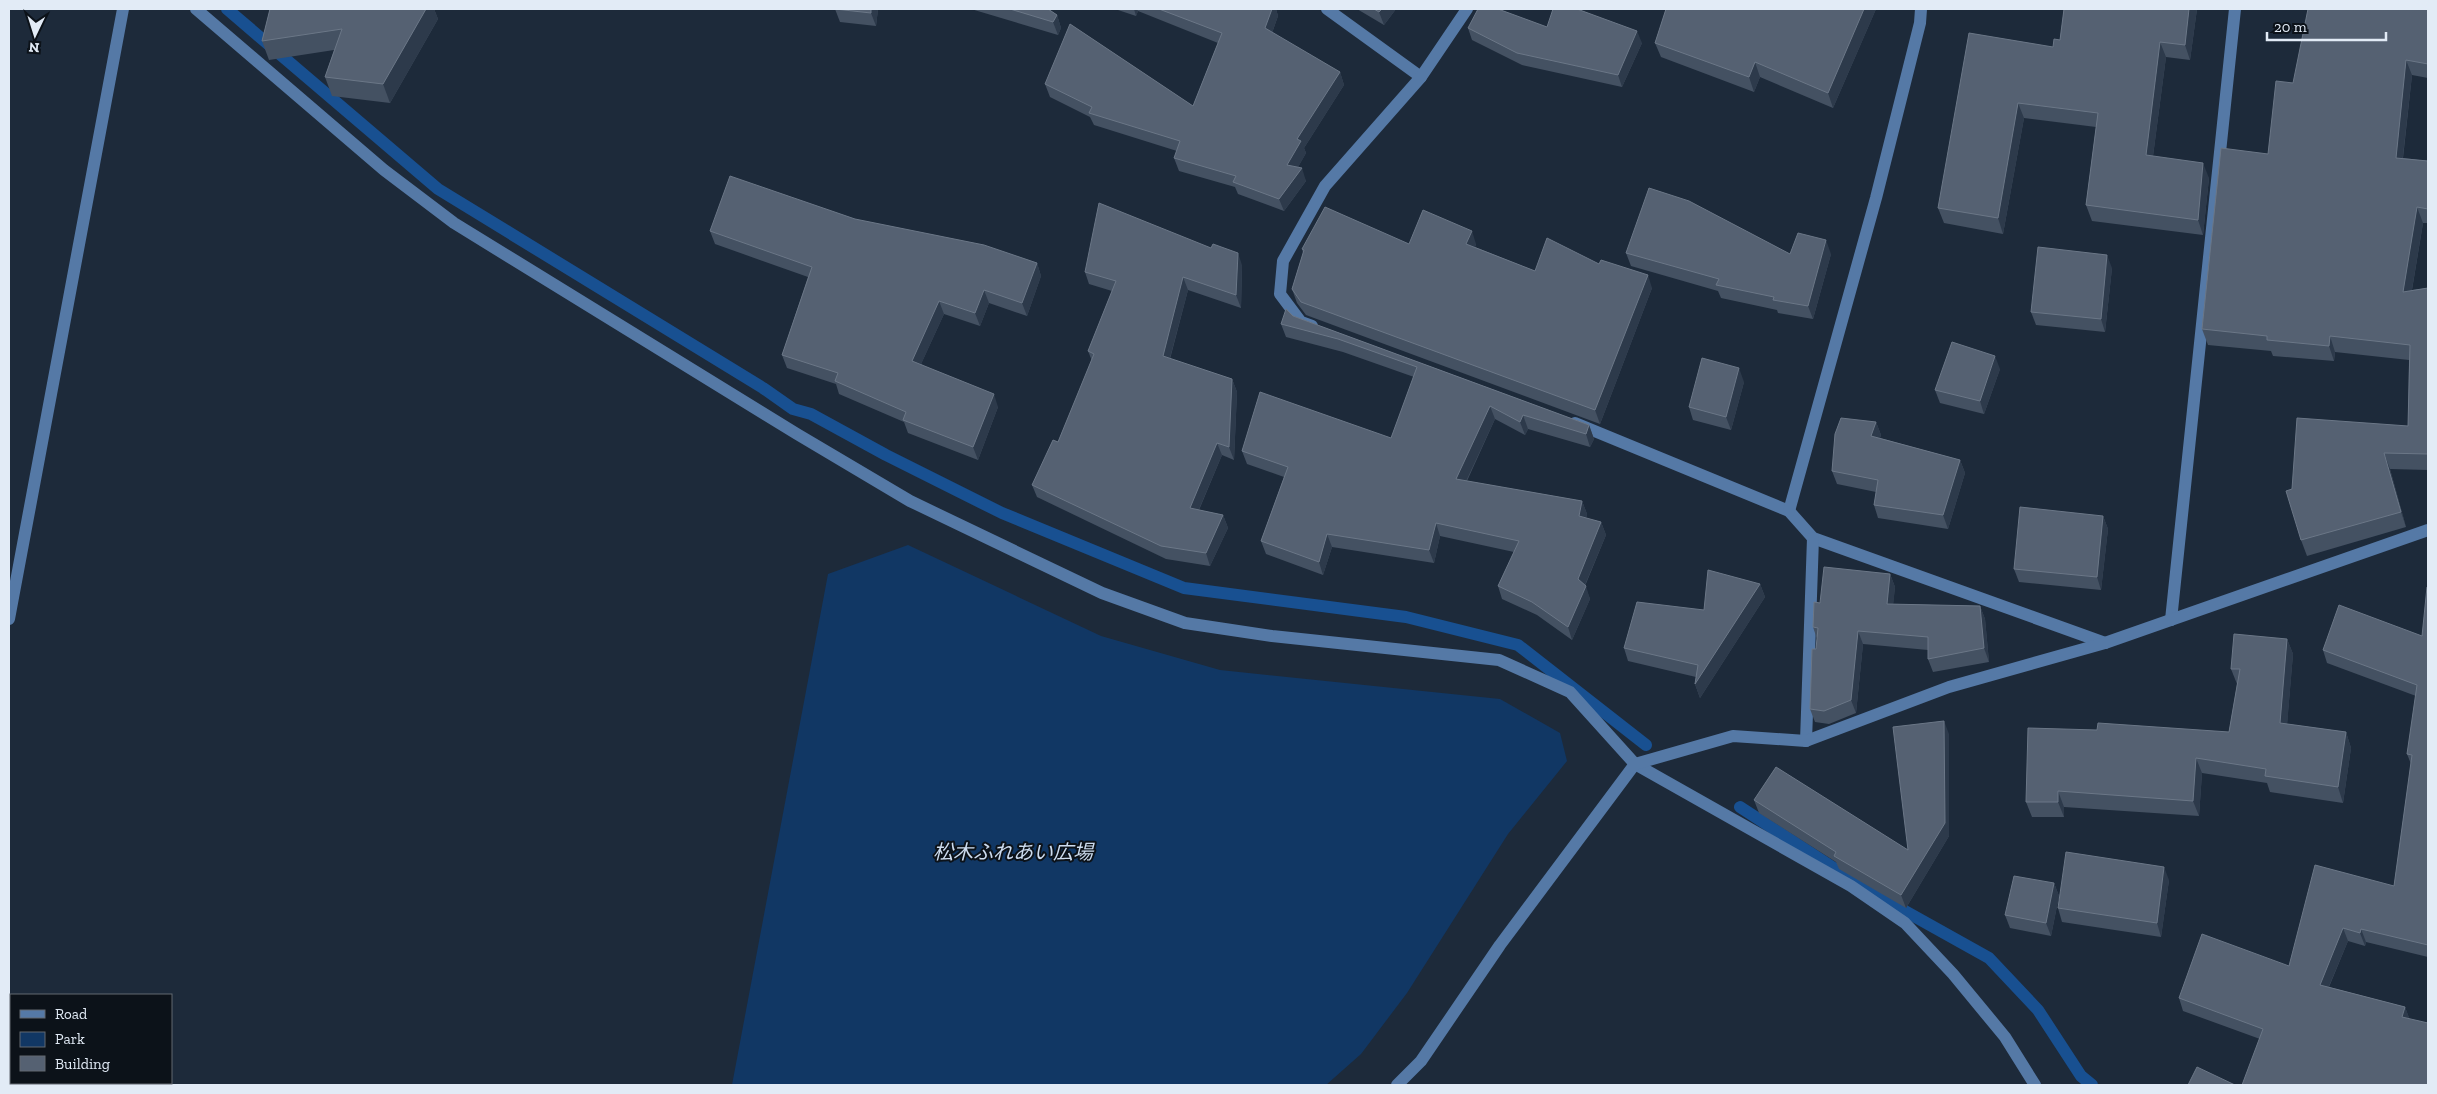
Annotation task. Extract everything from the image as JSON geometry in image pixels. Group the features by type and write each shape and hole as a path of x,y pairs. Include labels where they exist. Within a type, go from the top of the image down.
{"street":[{"path":"9,619 123,9"},
{"path":"196,9 384,170 454,223 797,434 910,501 1102,593 1185,623 1272,636 1499,660 1570,692 1636,764 1851,886 1905,923 1953,974 2005,1037 2035,1085"},
{"path":"1327,9 1421,77"},
{"path":"1328,332 1300,322 1280,294 1283,262 1325,186 1421,77 1467,9"},
{"path":"1789,511 1876,198 1920,23 1921,9"},
{"path":"2171,620 2235,9"},
{"path":"1567,420 1613,437 1789,511 1813,538 2105,643"},
{"path":"1397,1085 1421,1061 1500,945 1636,764 1733,736 1806,741 1949,686 2105,643 2428,530"},
{"path":"1806,741 1813,538"}],"green space":[{"name":"松木ふれあい広場","path":"908,545 1101,636 1220,670 1500,699 1560,733 1567,761 1508,834 1407,993 1361,1054 1326,1085 732,1085 828,574"}],"building":[{"path":"270,9 426,9 383,84 325,77 342,29 262,41"},
{"path":"835,9 871,9 871,13"},
{"path":"1010,9 1048,9 1057,15 1053,22"},
{"path":"1159,9 1272,9 1265,28 1340,72 1297,139 1301,141 1287,165 1302,168 1279,199 1233,182 1236,176 1174,158 1180,141 1089,113 1092,107 1045,84 1070,24 1193,106 1222,33"},
{"path":"1478,9 1498,9 1547,27 1553,9 1577,9 1637,31 1618,75 1517,53 1468,28"},
{"path":"1666,9 1864,9 1828,93 1755,62 1749,77 1655,43"},
{"path":"2064,9 2189,9 2185,45 2160,42 2146,155 2203,163 2198,220 2086,205 2098,113 2018,103 1998,218 1938,208 1969,33 2053,47 2054,39 2060,40"},
{"path":"2308,9 2428,9 2428,64 2406,60 2396,158 2428,161 2428,209 2417,207 2403,292 2428,288 2428,454 2384,453 2401,512 2301,540 2286,491 2292,489 2297,418 2408,426 2410,345 2330,336 2329,346 2267,340 2267,336 2202,329 2221,148 2268,154 2276,81 2293,83"},
{"path":"730,176 855,219 984,245 1037,263 1022,303 984,290 975,313 939,301 912,361 994,394 973,447 903,420 906,412 835,381 838,373 782,355 812,267 710,231"},
{"path":"1649,188 1689,201 1790,254 1798,233 1826,240 1808,306 1773,300 1774,297 1716,285 1719,279 1626,253"},
{"path":"1099,203 1211,248 1213,244 1238,253 1236,295 1183,277 1163,356 1232,379 1229,447 1217,443 1190,508 1223,515 1206,553 1161,546 1032,485 1053,440 1058,442 1094,354 1088,351 1116,281 1085,272"},
{"path":"1325,207 1409,244 1423,210 1472,231 1466,244 1535,271 1547,238 1599,264 1601,260 1648,275 1595,410 1301,302 1292,289 1304,250 1302,249"},
{"path":"2038,247 2107,255 2101,319 2031,312"},
{"path":"1286,309 1293,316 1589,425 1586,434 1523,415 1520,422 1490,406 1456,479 1582,501 1579,516 1601,522 1578,579 1586,586 1568,627 1532,602 1498,586 1519,541 1436,523 1429,550 1327,534 1319,562 1261,541 1288,467 1242,451 1260,392 1391,438 1417,367 1338,339 1281,324"},
{"path":"1952,342 1995,356 1980,401 1935,390"},
{"path":"1702,358 1739,368 1726,417 1689,407"},
{"path":"1841,418 1876,422 1871,436 1960,460 1943,515 1874,505 1878,480 1832,471 1835,434"},
{"path":"2020,507 2103,516 2097,577 2014,569"},
{"path":"1824,567 1890,574 1887,604 1980,606 1984,648 1928,659 1928,637 1858,631 1851,700 1824,711 1810,709 1812,649 1816,649 1818,628 1813,627 1814,602 1820,603"},
{"path":"1708,570 1760,584 1695,684 1698,665 1624,648 1637,602 1704,610"},
{"path":"2427,587 2428,945 2361,929 2360,933 2343,928 2320,985 2405,1007 2402,1017 2428,1023 2428,1085 2242,1085 2263,1029 2179,998 2202,934 2289,966 2315,865 2394,886 2412,755 2407,754 2417,685 2323,650 2339,605 2422,636"},
{"path":"2234,634 2287,639 2280,723 2346,732 2338,787 2265,776 2266,769 2196,758 2193,801 2058,791 2058,802 2026,802 2028,728 2097,730 2098,723 2229,732 2240,669 2231,669"},
{"path":"1944,721 1945,823 1901,895 1834,856 1836,852 1754,800 1776,767 1908,850 1893,727"},
{"path":"2066,852 2164,867 2157,923 2058,908"},
{"path":"2014,876 2054,883 2046,923 2005,915"},
{"path":"2197,1067 2235,1085 2188,1085"}],"waterway":[{"path":"227,9 438,189 763,388 793,409 811,414 886,455 1002,513 1184,588 1406,617 1518,645 1646,745"},
{"path":"1740,807 1869,891 1989,958 2038,1010 2081,1076 2092,1085"}]}
